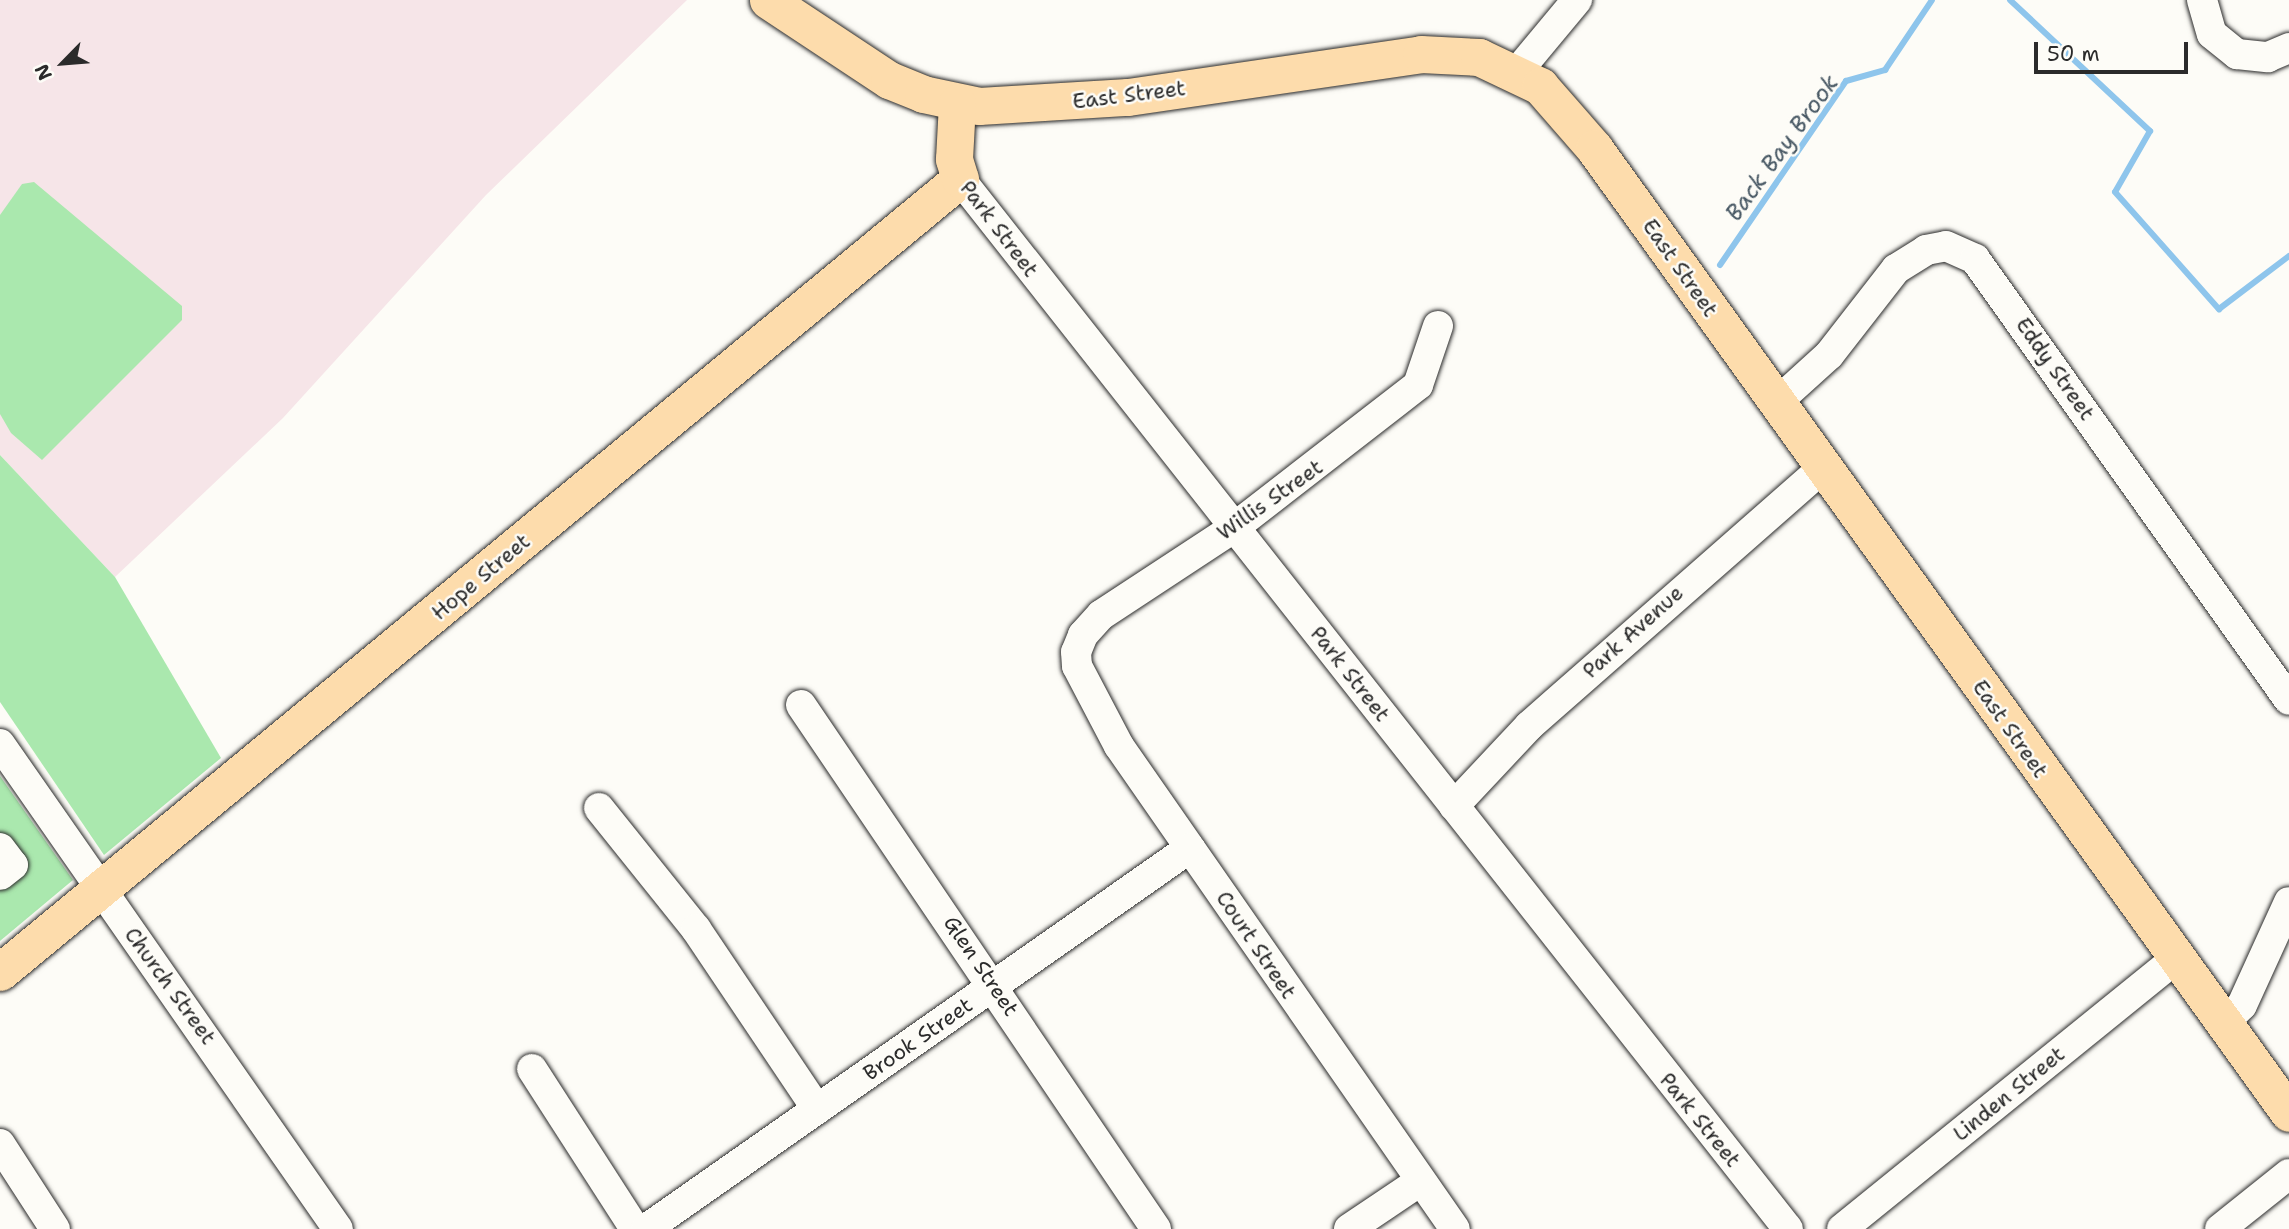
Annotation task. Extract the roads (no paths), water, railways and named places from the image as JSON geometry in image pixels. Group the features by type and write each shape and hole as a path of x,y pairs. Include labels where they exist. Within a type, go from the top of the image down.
{"main road":[{"name":"East Street","path":"768,0 890,80 957,103 1005,107 1128,97 1422,54 1479,57 1517,72 1540,86 1594,148 2289,1113"},
{"name":"Park Street","path":"957,103 954,159 960,179"},
{"name":"Hope Street","path":"0,972 960,179"}],"street":[{"path":"1517,72 1577,0"},
{"path":"2202,0 2212,33 2238,54 2268,57 2289,47"},
{"name":"Park Street","path":"960,179 1788,1229"},
{"name":"Eddy Street","path":"1776,403 1829,355 1902,264 1926,250 1946,246 1975,259 2289,699"},
{"name":"Willis Street","path":"1076,652 1083,635 1101,615 1235,527 1418,385 1438,326"},
{"name":"Park Avenue","path":"1454,806 1529,726 1823,468"},
{"name":"Court Street","path":"1076,652 1077,666 1119,746 1419,1182 1455,1229"},
{"name":"Glen Street","path":"801,705 995,985 1156,1229"},
{"name":"Church Street","path":"0,744 338,1229"},
{"path":"599,808 696,929 817,1109"},
{"path":"0,848 13,865 0,875"},
{"name":"Brook Street","path":"646,1229 1190,848"},
{"path":"2224,1023 2242,1005 2289,902"},
{"name":"Linden Street","path":"1842,1229 2176,959"},
{"path":"532,1069 635,1229"},
{"path":"0,1144 55,1229"},
{"path":"2220,1229 2289,1174"},
{"path":"1349,1229 1419,1182"}],"waterway":[{"name":"Back Bay Brook","path":"1720,265 1846,81 1885,70 1932,0"},
{"name":"Back Bay Brook","path":"2010,0 2150,131 2115,192 2219,309 2289,256"}]}
